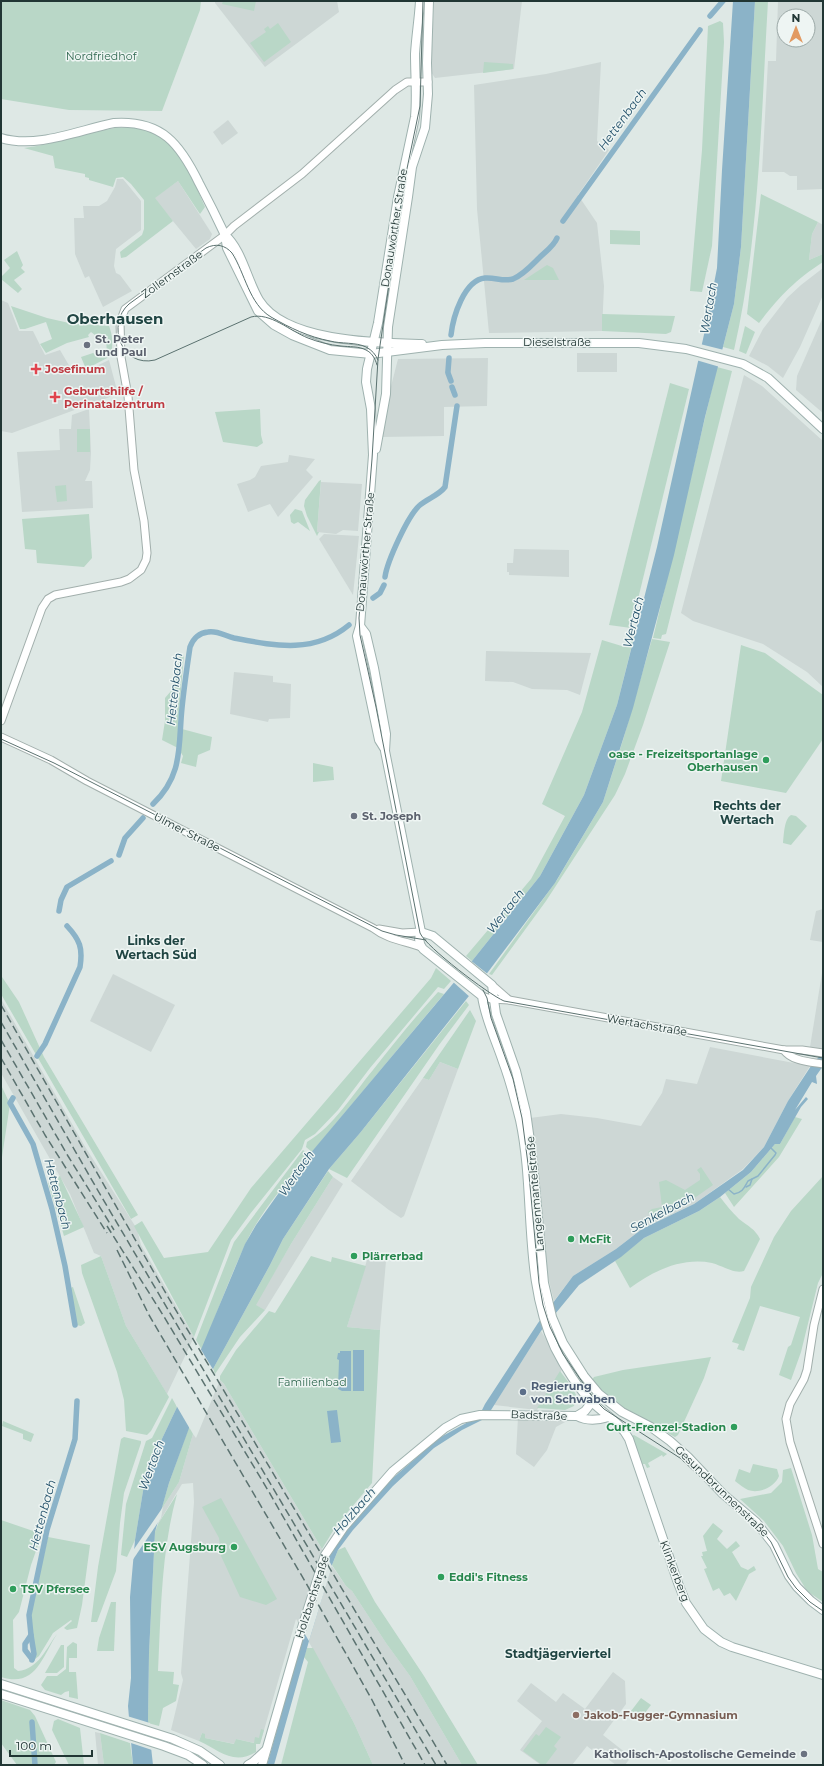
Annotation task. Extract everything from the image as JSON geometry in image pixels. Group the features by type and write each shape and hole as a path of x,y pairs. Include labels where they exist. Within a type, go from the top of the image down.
{"main road":[{"name":"Donauwörther Straße","path":"420,1 416,40 415,81 417,104 398,197 387,274 367,370 366,382 371,409 374,455 360,626 366,634 374,668 386,734 384,748 421,932 419,938 421,947"},
{"name":"Donauwörther Straße","path":"374,455 386,394 388,327 412,168 425,128 428,107 429,1"},
{"path":"1,138 9,141 35,141 108,124 123,122 134,123 157,130 166,135 182,151 225,235"},
{"name":"Dieselstraße","path":"225,235 233,242 261,303 272,313 300,329 373,343 387,344 440,345 496,342 610,342 639,343 686,349 743,364 768,378 823,429"},
{"name":"Dieselstraße","path":"225,235 227,248 258,311 266,319 292,335 330,350 370,354 440,345"},
{"path":"421,932 433,936 492,985"},
{"name":"Ulmer Straße","path":"421,947 482,996"},
{"name":"Langenmantelstraße","path":"492,985 496,1014 516,1071 528,1121 542,1273 549,1307 558,1332 572,1358 599,1394"},
{"name":"Langenmantelstraße","path":"482,996 485,1012 507,1072 520,1120 536,1284 543,1315 556,1349 564,1363 592,1402"},
{"name":"Badstraße","path":"470,1416 493,1414 577,1416 585,1411 599,1394"},
{"name":"Gesundbrunnenstraße","path":"599,1394 622,1412 651,1427 664,1437 688,1457 723,1494 761,1526 774,1545 792,1581 807,1598 823,1610"},
{"name":"Klinkerberg","path":"592,1402 624,1430 629,1439 679,1586 692,1613 704,1629 721,1642 732,1647 823,1675"},
{"name":"Holzbachstraße","path":"262,1765 302,1628 326,1555 332,1544 344,1527 393,1471 445,1428 470,1416"},
{"path":"577,1416 581,1419 600,1419 609,1417"},
{"path":"1,1684 164,1736 194,1748 220,1765"},
{"path":"1,1694 164,1746 188,1755 203,1765"},
{"path":"248,1765 267,1749"}],"street":[{"name":"Zollernstraße","path":"1,721 42,608 48,599 55,595 121,582 129,579 141,570 146,560 146,541 134,470 128,396 121,357 120,320 123,312 130,305 225,235 234,226 324,156 395,90 404,84 415,81 428,82"},
{"name":"Ulmer Straße","path":"1,737 50,760 99,788 394,939 421,947"},
{"name":"Ulmer Straße","path":"373,928 402,933 421,932"},
{"path":"492,985 509,1000"},
{"name":"Wertachstraße","path":"482,996 784,1050 802,1050 822,1053"},
{"name":"Wertachstraße","path":"784,1050 791,1057 823,1064"},
{"path":"823,1289 814,1325 811,1355 804,1379 789,1408 786,1419 794,1456 823,1544"}],"shaded area":[{"path":"215,1 337,1 339,12 265,67 215,3"},
{"path":"434,1 522,1 514,69 435,78 431,72"},
{"path":"778,1 823,1 823,189 797,190 797,176 790,176 784,172 762,172 768,61 776,61 776,48 816,48 816,8 778,8"},
{"path":"601,62 597,141 609,150 578,195 597,223 604,286 602,331 489,333 477,209 474,85 546,74"},
{"path":"228,120 238,133 222,145 213,132"},
{"path":"117,179 123,179 141,201 141,230 116,249 114,266 116,273 120,275 132,291 103,307 89,276 85,278 75,254 74,218 84,218 83,206 99,206 107,201 115,187"},
{"path":"178,181 212,234 210,239 196,249 154,198"},
{"path":"818,222 823,225 823,254 809,260 812,234"},
{"path":"823,268 823,295 800,347 783,378 768,366 749,356 763,329 787,298"},
{"name":"Josefinum","path":"1,300 8,303 19,331 33,331 45,355 60,350 74,374 82,373 109,360 118,394 12,433 1,431"},
{"path":"823,317 823,413 796,390 797,376"},
{"path":"577,353 617,353 617,372 577,372"},
{"path":"488,358 487,406 444,407 444,436 382,437 388,398 398,359"},
{"path":"744,375 762,386 823,441 823,687 807,672 763,644 693,621 681,613"},
{"path":"89,409 91,452 90,470 85,481 92,481 93,508 22,512 17,452 60,450 59,429 71,429 72,415"},
{"path":"289,455 315,459 306,470 313,477 278,517 270,504 248,512 237,484 255,477 261,466 288,462"},
{"path":"321,482 362,484 358,531 343,530 336,534 317,532"},
{"path":"324,534 359,536 353,595 319,539"},
{"path":"514,549 569,550 569,577 509,575 509,572 507,572 507,563 513,563"},
{"path":"486,651 591,653 580,695 567,690 532,689 513,682 485,681"},
{"path":"234,672 273,676 273,682 291,684 290,718 269,719 268,722 230,714"},
{"path":"823,909 823,942 810,940 816,911"},
{"path":"823,967 823,1049 810,1047"},
{"path":"113,974 175,1005 151,1052 90,1021"},
{"path":"1,999 84,1145 137,1229 141,1245 194,1337 167,1394 126,1326 101,1256 94,1253 70,1194 1,1073"},
{"path":"710,1047 810,1066 788,1101 764,1147 743,1169 694,1204 642,1229 616,1249 573,1276 554,1301 548,1277 530,1118 561,1114 597,1118 641,1126 662,1093 666,1079 697,1084"},
{"path":"440,1062 458,1069 404,1216 401,1218 351,1181 423,1078 429,1080"},
{"path":"333,1177 343,1184 265,1310 255,1305 291,1244"},
{"path":"370,1250 377,1252 377,1259 386,1261 380,1330 347,1327"},
{"path":"541,1331 563,1368 537,1410 494,1405"},
{"path":"220,1380 224,1384 332,1566 346,1586 352,1591 386,1643 410,1676 462,1765 373,1765 354,1723 296,1619 260,1744 236,1739 235,1744 205,1738 202,1733 199,1741 171,1730 183,1680 181,1673 194,1502 193,1483 182,1484 158,1524 161,1510 179,1482 193,1434 196,1438"},
{"path":"518,1417 567,1421 556,1427 547,1450 534,1467 516,1454"},
{"name":"Jakob-Fugger-Gymnasium","path":"613,1672 625,1681 626,1704 603,1735 631,1757 625,1765 616,1765 593,1748 592,1750 587,1746 572,1765 541,1765 520,1750 542,1721 517,1701 531,1683 556,1702 563,1693 585,1709"},
{"path":"95,1732 100,1733 104,1765 98,1765"}],"green space":[{"name":"Nordfriedhof","path":"1,1 201,1 200,10 162,111 69,110 1,99"},
{"path":"223,1 256,1 254,11 222,4"},
{"path":"755,1 768,1 761,132 749,264 743,307 734,350 723,347 734,304 741,247"},
{"path":"720,21 723,23 724,42 712,246 702,292 690,291 702,150 708,26"},
{"path":"278,23 291,42 264,62 250,43 266,32 264,29 268,26 270,29"},
{"path":"484,62 513,64 513,69 483,73"},
{"path":"115,128 136,128 151,132 163,138 181,157 194,181 205,207 200,214 178,181 155,198 173,221 126,257 121,258 120,252 142,235 144,229 144,200 131,184 123,177 116,178 113,187 89,180 89,178 85,177 85,174 55,168 53,156 24,148"},
{"path":"761,194 818,222 812,234 809,260 823,254 823,262 804,275 788,290 759,323 747,314"},
{"path":"610,230 640,231 640,245 610,244"},
{"path":"17,251 23,265 21,268 25,272 14,280 22,289 18,293 1,279 1,277 10,268 4,260"},
{"path":"547,265 553,268 559,280 524,280"},
{"path":"11,306 47,318 69,323 109,326 112,341 111,356 86,369 81,357 93,353 101,356 107,354 106,338 99,337 98,334 95,335 91,332 88,335 89,337 67,343 46,353 40,344 52,339 46,322 25,329 20,329"},
{"path":"602,314 675,316 671,332 666,334 602,331"},
{"path":"745,326 755,332 746,354 739,351"},
{"path":"717,367 732,371 666,634 662,635 661,639 653,638"},
{"path":"670,383 689,389 631,628 609,625"},
{"path":"260,409 261,435 263,443 257,447 223,442 215,412"},
{"path":"77,429 90,429 90,452 77,452"},
{"path":"321,480 317,532 319,532 317,536 307,516 304,506 305,500"},
{"path":"66,485 67,501 57,502 55,486"},
{"path":"295,509 302,511 310,531 298,522 294,524 291,522 290,515"},
{"path":"89,514 92,558 84,567 37,563 36,550 25,549 22,519"},
{"path":"629,636 634,637 617,705 584,795 540,876 472,961 466,956 531,879 565,816 542,804 582,712 602,640 625,647"},
{"path":"652,639 670,642 643,725 625,774 615,795 546,901 492,975 489,974 557,880 603,802 623,740"},
{"path":"741,645 765,653 823,695 823,739 786,793 721,781"},
{"path":"184,654 178,725 182,729 212,737 210,750 198,755 196,767 181,763 183,756 178,748 162,740 165,721 165,698 171,691 177,677 179,657"},
{"path":"313,763 333,767 334,780 313,782"},
{"path":"791,815 796,816 807,826 791,845 783,843 787,820"},
{"path":"436,968 451,981 444,989 438,987 370,1068 338,1110 315,1134 305,1140 302,1149 231,1240 194,1337 134,1226 142,1221 164,1258 208,1252 251,1188 431,978"},
{"path":"2,977 19,1002 44,1057 138,1215 131,1219 1,994"},
{"path":"438,992 444,994 312,1152 306,1147 307,1142 326,1127 343,1109 397,1040"},
{"path":"466,1001 469,1005 439,1045 347,1178 329,1169 360,1133"},
{"path":"470,1010 476,1021 458,1069 440,1062 429,1080 423,1078"},
{"path":"1,1085 10,1104 2,1157 1,1188"},
{"path":"795,1117 802,1119 779,1157 734,1207 725,1193 751,1172 775,1144 780,1144"},
{"path":"303,1150 309,1155 274,1198 245,1245 202,1350 196,1340 234,1242"},
{"path":"701,1167 713,1185 686,1204 654,1220 648,1212 652,1209 662,1207 659,1182 666,1180 685,1190 700,1180 700,1174 697,1170"},
{"path":"328,1171 333,1177 291,1244 256,1305 265,1310 240,1337 215,1374 213,1369 283,1239"},
{"path":"60,1176 84,1227 64,1236 48,1183"},
{"path":"823,1176 823,1273 818,1283 801,1352 791,1380 779,1375 800,1317 760,1306 744,1351 737,1349 739,1344 732,1342 750,1298 751,1287 774,1237 791,1211"},
{"path":"720,1197 739,1219 754,1230 760,1239 744,1271 732,1271 712,1263 690,1262 658,1271 630,1288 615,1261 644,1238 699,1211"},
{"path":"101,1256 126,1326 169,1397 151,1431 147,1435 126,1431 124,1400 117,1372 82,1273 81,1265"},
{"name":"Familienbad","path":"311,1256 331,1262 332,1257 366,1266 347,1327 380,1330 372,1483 336,1526 322,1549 224,1384 220,1380 220,1376 236,1350 269,1311 275,1313"},
{"path":"73,1287 85,1323 81,1326 76,1325 70,1288"},
{"path":"711,1357 704,1378 678,1435 675,1437 626,1410 608,1397 592,1380 594,1377 623,1370"},
{"path":"560,1371 576,1395 574,1406 565,1410 537,1408"},
{"path":"172,1398 177,1407 160,1443 144,1485 135,1540 127,1557 121,1555 126,1504 146,1441 152,1438"},
{"path":"3,1421 34,1434 31,1442 23,1439 23,1434 2,1426"},
{"path":"189,1427 193,1434 179,1482 161,1510 169,1483"},
{"path":"634,1435 667,1454 663,1457 662,1455 648,1463 650,1467 647,1468 645,1464 642,1464 632,1436"},
{"path":"124,1437 141,1441 141,1443 124,1493 116,1571 97,1622 91,1622 98,1567 121,1439"},
{"path":"753,1464 777,1469 779,1476 777,1480 766,1489 757,1491 748,1490 735,1481 739,1469 750,1473"},
{"path":"791,1468 812,1535 818,1569 823,1572 823,1602 807,1591 796,1573 783,1546 764,1521 740,1499 771,1493 782,1482 783,1470"},
{"path":"177,1494 165,1560 161,1604 158,1671 174,1672 173,1684 179,1685 176,1701 163,1708 159,1726 148,1723 149,1653 155,1532 158,1524"},
{"name":"ESV Augsburg","path":"221,1498 277,1599 266,1605 240,1597 221,1556 219,1538 202,1507"},
{"name":"TSV Pfersee","path":"1,1520 42,1534 31,1565 19,1612 13,1620 14,1668 18,1671 37,1662 57,1634 42,1661 36,1668 30,1674 22,1678 13,1679 1,1677"},
{"path":"713,1523 723,1531 717,1539 727,1549 736,1541 740,1546 732,1552 741,1567 748,1570 754,1566 756,1570 749,1574 736,1601 730,1593 724,1596 719,1588 713,1591 704,1569 707,1568 701,1556 703,1556 702,1552 707,1551 703,1536"},
{"path":"48,1537 90,1545 82,1605 77,1628 67,1630 64,1628 72,1621 71,1620 53,1633 39,1656 35,1659 30,1616"},
{"path":"345,1547 375,1602 424,1676 478,1765 462,1765 410,1676 386,1643 352,1591 346,1586 332,1565 338,1550"},
{"path":"111,1602 116,1602 114,1651 97,1651 99,1638"},
{"path":"73,1642 77,1644 77,1658 69,1658 69,1672 76,1672 78,1699 69,1697 69,1691 61,1695 45,1690 41,1685 47,1676 57,1676 66,1669 67,1647"},
{"path":"61,1645 64,1645 64,1667 57,1673 45,1673"},
{"path":"307,1648 313,1648 354,1723 373,1765 281,1765 308,1662 304,1657"},
{"path":"641,1698 651,1705 641,1718 631,1711"},
{"path":"1,1700 30,1710 35,1716 56,1762 54,1765 17,1765 1,1743"},
{"path":"58,1719 80,1728 84,1765 69,1765 52,1730 54,1721"},
{"path":"546,1727 561,1737 554,1746 557,1749 545,1765 542,1765 523,1751 536,1734 539,1736"},
{"path":"261,1729 264,1730 260,1744 256,1744 256,1752 248,1756 233,1757 226,1755 199,1741 202,1733 205,1734 205,1738 234,1744 236,1739 254,1743 255,1737 259,1738"},
{"path":"100,1733 130,1743 133,1765 104,1765"}],"water":[{"name":"Wertach","path":"733,1 755,1 741,247 734,304 705,417 674,555 633,708 603,802 555,883 488,972 360,1133 329,1169 283,1239 213,1369 192,1420 169,1483 155,1532 149,1653 148,1720 153,1765 133,1765 128,1706 131,1678 130,1597 135,1540 144,1485 160,1443 177,1407 245,1244 256,1225 288,1180 472,961 540,876 584,795 617,705 657,547 705,330 717,268"},
{"path":"823,1052 823,1066 816,1076 817,1084 812,1082 795,1110 806,1097 808,1099 801,1107 780,1144 775,1144 751,1172 720,1197 699,1211 644,1238 621,1257 579,1285 541,1331 486,1418 462,1430 434,1448 393,1486 353,1530 338,1550 332,1565 274,1765 267,1765 304,1633 328,1558 338,1539 386,1484 439,1438 479,1416 485,1404 538,1323 573,1276 616,1249 642,1229 694,1204 743,1170 764,1147 788,1101 811,1066"},
{"path":"353,1350 364,1350 364,1391 353,1391"},
{"path":"340,1351 351,1351 351,1391 342,1391 338,1389 339,1360 337,1359"},
{"path":"337,1410 341,1442 331,1443 327,1411"}],"pier":[{"path":"700,344 724,350 720,367 696,360"},
{"path":"470,960 489,975 471,998 452,981"},
{"path":"200,1348 214,1371 190,1429 176,1405"},
{"path":"163,1507 161,1518 132,1561 132,1552"},
{"path":"327,1557 332,1566 309,1641 303,1631"},
{"path":"127,1716 150,1723 152,1750 128,1742"}],"waterway":[{"name":"Hettenbach","path":"710,16 723,1"},
{"name":"Hettenbach","path":"563,221 700,30"},
{"name":"Hettenbach","path":"451,335 457,310 461,300 471,285 478,280 485,278 506,280 517,277 527,270 549,249 557,238"},
{"name":"Hettenbach","path":"448,371 449,358"},
{"name":"Hettenbach","path":"448,373 451,381"},
{"name":"Hettenbach","path":"452,387 455,395"},
{"name":"Hettenbach","path":"385,577 394,550 404,528 415,510 426,500 439,493 445,487 457,406"},
{"name":"Hettenbach","path":"373,598 380,593 384,585"},
{"name":"Hettenbach","path":"153,804 170,782 178,759 183,700 190,647 196,637 204,633 215,632 234,638 280,645 308,644 336,634 349,625"},
{"name":"Hettenbach","path":"119,855 125,838 143,818"},
{"name":"Hettenbach","path":"59,911 61,900 67,887 111,861"},
{"name":"Hettenbach","path":"37,1056 45,1044 80,967 80,945 67,926"},
{"name":"Hettenbach","path":"13,1098 10,1103 33,1144 52,1209 65,1266 75,1325"},
{"path":"728,1189 734,1194 737,1193 743,1189 748,1181 758,1176 776,1153 771,1148"},
{"path":"746,1187 750,1185 752,1179"},
{"name":"Hettenbach","path":"32,1659 25,1650 25,1644 31,1635 29,1615 47,1530 75,1439 77,1401"},
{"name":"Hettenbach","path":"31,1635 34,1654 32,1660"},
{"name":"Hettenbach","path":"32,1722 35,1765"}],"tram line":[{"path":"423,1 420,106 404,183 378,359 372,459 359,618 360,635 376,707 420,933 433,949 458,970 504,1001 823,1058"},
{"path":"377,365 372,354 368,351 357,347 333,345 316,341 301,335 280,323 258,316 251,317 155,360 143,361 133,357 126,351 118,333 119,322 122,312 129,304 206,248 217,245 226,248 232,253 252,296 257,304 271,317 307,335 334,342 362,345 374,353 378,360"},
{"path":"1,739 54,763 382,931 426,940"},
{"path":"483,990 487,998 491,1018 513,1079 522,1118 528,1164 539,1283 543,1305 550,1327 563,1354 594,1399 604,1409 680,1458 709,1485 756,1523 771,1542 788,1577 796,1588 810,1602 823,1611"}],"railway":[{"path":"1,1005 168,1297 447,1765"},
{"path":"1,1022 97,1189 436,1765"},
{"path":"1,1040 68,1156 114,1230"},
{"path":"1,1058 45,1135 107,1233"},
{"path":"107,1226 163,1315 269,1492 425,1765"},
{"path":"117,1250 149,1315 306,1583 371,1698 405,1765"}],"place":[{"name":"St. Peter und Paul","path":"87,345"},
{"name":"Josefinum","path":"36,369"},
{"name":"Geburtshilfe / Perinatalzentrum","path":"55,397"},
{"name":"oase - Freizeitsportanlage Oberhausen","path":"766,760"},
{"name":"St. Joseph","path":"354,816"},
{"name":"McFit","path":"571,1239"},
{"name":"Plärrerbad","path":"354,1256"},
{"name":"Regierung von Schwaben","path":"523,1392"},
{"name":"Curt-Frenzel-Stadion","path":"734,1427"},
{"name":"ESV Augsburg","path":"234,1547"},
{"name":"Eddi's Fitness","path":"441,1577"},
{"name":"TSV Pfersee","path":"13,1589"},
{"name":"Jakob-Fugger-Gymnasium","path":"576,1715"},
{"name":"Katholisch-Apostolische Gemeinde","path":"804,1754"}],"district":[{"name":"Oberhausen","path":"115,318"},
{"name":"Rechts der Wertach","path":"747,812"},
{"name":"Links der Wertach Süd","path":"156,947"},
{"name":"Stadtjägerviertel","path":"558,1653"}],"water label":[{"name":"Senkelbach","path":"662,1212"},
{"name":"Holzbach","path":"354,1511"}]}
